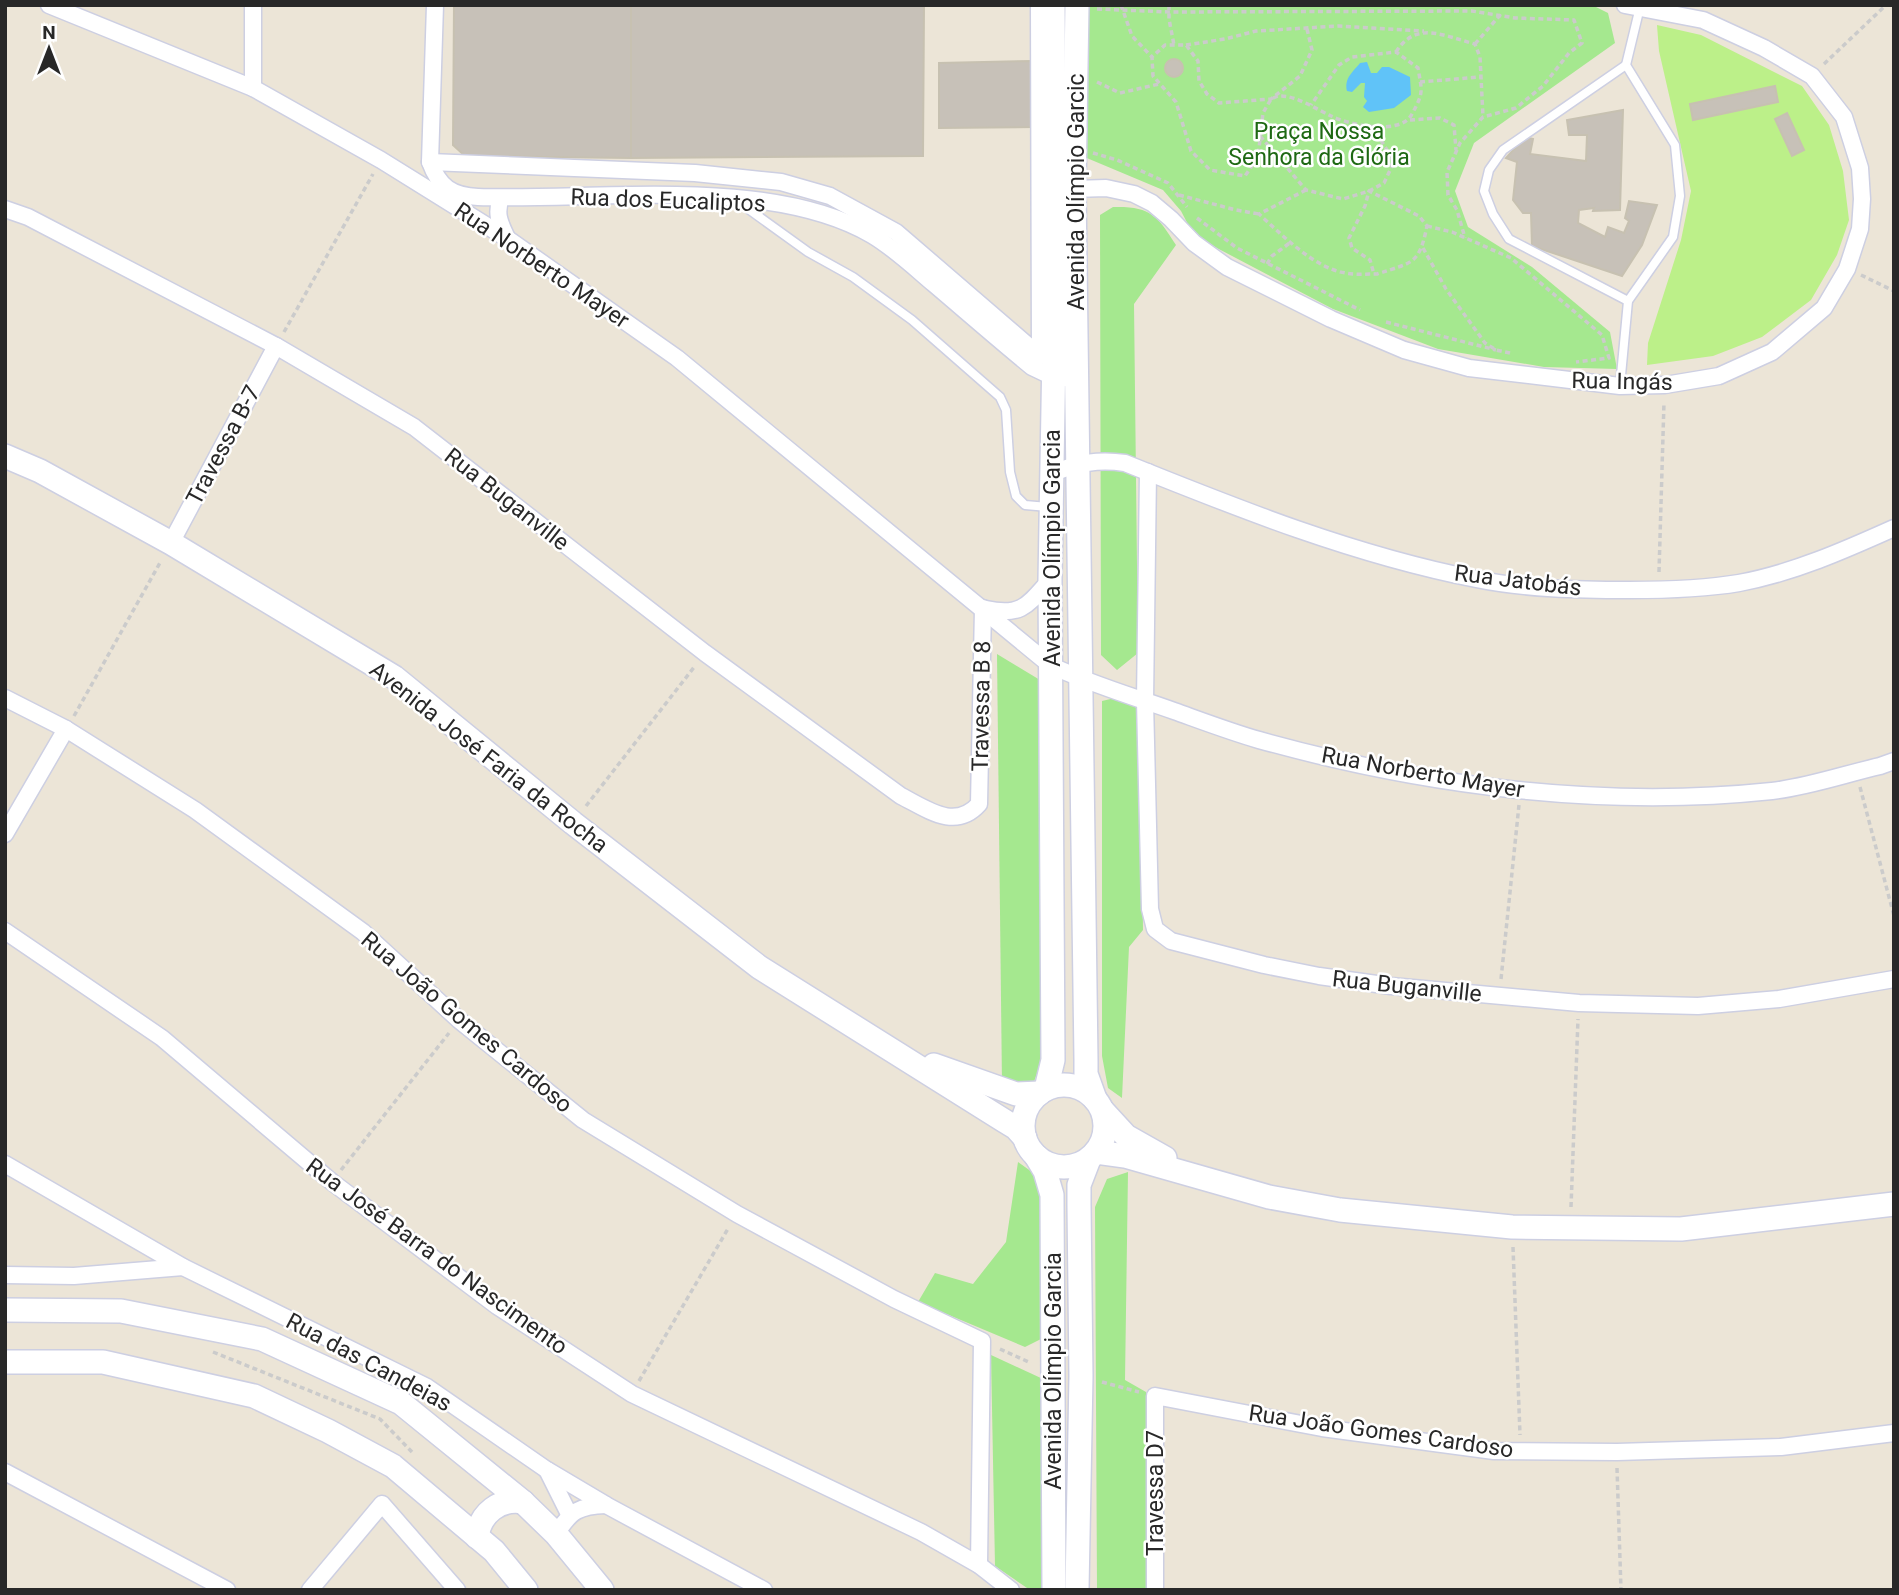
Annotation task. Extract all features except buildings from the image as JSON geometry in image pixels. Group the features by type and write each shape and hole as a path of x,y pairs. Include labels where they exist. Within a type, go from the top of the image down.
{"street":[{"name":"Rua Norberto Mayer","path":"48,5 253,88 381,160 508,239 677,358 1051,665 1080,679 1257,739 1347,762 1456,782 1560,794 1673,797 1774,790 1894,761"},
{"path":"253,5 253,88"},
{"path":"430,162 435,5"},
{"path":"401,173 430,162 695,173 781,182 830,196 896,232 1040,356 1039,5"},
{"name":"Avenida Olímpio Garcia","path":"1043,1091 1053,1060 1053,5"},
{"name":"Rua Ingás","path":"1074,188 1106,188 1135,194 1152,203 1194,243 1227,267 1331,320 1404,350 1469,369 1620,386 1665,386 1719,376 1772,352 1824,308 1847,269 1860,229 1860,168 1844,117 1812,76 1764,48 1703,20 1633,6"},
{"name":"Avenida Olímpio Garcic","path":"1077,379 1074,188 1084,7"},
{"name":"Rua dos Eucaliptos","path":"430,162 441,184 467,197 687,196 798,207 836,219 871,235 900,255 1032,366 1053,377 1077,379"},
{"path":"501,198 497,208 498,216 508,239"},
{"name":"Rua Buganville","path":"5,209 28,217 276,346 414,427 705,653 901,796 936,814 958,818 971,813 979,804"},
{"name":"Travessa B-7","path":"171,544 276,346"},
{"name":"Avenida Olímpio Garcia","path":"1077,379 1086,1074 1099,1105"},
{"name":"Avenida José Faria da Rocha","path":"5,456 40,471 171,544 394,677 573,823 759,967 1009,1124 1030,1147"},
{"name":"Rua Jatobás","path":"1053,473 1078,464 1103,460 1125,463 1261,517 1368,553 1478,580 1572,590 1658,590 1739,583 1821,560 1894,528"},
{"path":"1145,701 1148,472"},
{"path":"984,608 1005,613 1020,610 1051,580"},
{"name":"Travessa B 8","path":"979,804 984,608"},
{"name":"Rua João Gomes Cardoso","path":"5,698 66,729 195,810 363,932 458,1020 583,1120 737,1214 894,1299 982,1341"},
{"name":"Rua Buganville","path":"1145,701 1150,909 1155,929 1171,941 1319,976 1391,986 1579,1003 1698,1006 1779,999 1894,979"},
{"path":"5,834 66,729"},
{"name":"Rua José Barra do Nascimento","path":"5,931 162,1038 332,1182 497,1306 632,1394 921,1532 979,1565 1011,1590"},
{"name":"Avenida José Faria da Rocha","path":"883,1044 1003,1090 1017,1094 1043,1091"},
{"path":"1099,1105 1106,1125 1104,1140 1093,1156 1076,1166 1062,1167 1048,1164 1030,1147 1023,1126 1031,1102 1043,1091 1059,1086 1072,1086 1085,1091 1099,1105 1126,1136 1215,1183"},
{"name":"Avenida Olímpio Garcia","path":"1030,1147 1045,1171 1052,1195 1054,1590"},
{"path":"1093,1156 1125,1156 1269,1197 1340,1210 1512,1227 1681,1229 1894,1204"},
{"name":"Avenida Olímpio Garcia","path":"1077,1590 1081,1377 1079,1185 1093,1156"},
{"name":"Rua das Candeias","path":"5,1164 183,1267 427,1387 547,1469 606,1505 764,1590"},
{"path":"5,1275 74,1276 183,1267"},
{"path":"5,1310 121,1311 262,1339 401,1403 523,1502 556,1534 602,1590"},
{"path":"979,1565 982,1341"},
{"path":"5,1362 103,1362 254,1396 393,1466 494,1551 526,1590"},
{"name":"Rua João Gomes Cardoso","path":"1154,1396 1322,1428 1494,1451 1617,1452 1781,1447 1894,1433"},
{"name":"Travessa D7","path":"1154,1396 1155,1590"},
{"path":"547,1469 569,1514"},
{"path":"5,1472 227,1590"},
{"path":"477,1537 480,1523 490,1511 512,1500 523,1502"},
{"path":"310,1590 382,1504 457,1590"},
{"path":"556,1534 569,1514 588,1506 606,1505"}],"lane":[{"path":"1620,386 1628,300 1673,237 1680,196 1675,145 1626,65 1633,6"},
{"path":"1626,65 1503,150 1489,170 1484,191 1493,214 1509,239 1628,300"},
{"path":"735,199 808,252 853,277 912,320 1000,397 1006,410 1010,472 1016,496 1024,505 1052,507"}],"path":[{"path":"1121,5 1132,36 1152,57 1153,76 1177,102 1191,151 1210,170 1245,176 1258,157 1263,113 1271,99 1300,76 1312,50 1307,29"},
{"path":"1169,5 1175,45"},
{"path":"1812,76 1886,5"},
{"path":"1084,7 1169,12 1472,11 1515,18 1574,20 1581,43 1569,53 1543,86 1516,108 1483,117 1460,142 1447,172 1448,195 1457,210 1465,237"},
{"path":"1475,44 1501,14"},
{"path":"1152,57 1165,45 1186,45 1256,31 1339,26 1424,32 1475,44"},
{"path":"1396,52 1404,38 1424,32"},
{"path":"1475,44 1480,57 1483,117"},
{"path":"1186,45 1198,61 1199,81 1207,94 1219,103 1281,96 1311,105 1333,117 1393,128 1410,120 1440,118 1454,125 1456,151"},
{"path":"1311,105 1339,65 1352,57 1396,52 1418,68 1423,94 1410,120"},
{"path":"1420,82 1480,76"},
{"path":"1088,79 1120,93 1160,84"},
{"path":"1259,134 1306,190 1343,199 1384,183 1392,166 1387,150 1372,125"},
{"path":"1087,152 1116,160 1168,183 1193,215 1237,248 1369,314"},
{"path":"276,346 381,160"},
{"path":"1259,214 1306,190"},
{"path":"1369,191 1419,216 1427,226 1465,237 1511,258 1602,335 1609,358 1565,361"},
{"path":"1369,191 1365,206 1349,238 1352,248 1370,260 1374,274"},
{"path":"1177,194 1259,214 1324,266 1344,274 1374,274 1414,262 1423,248 1427,226"},
{"path":"1267,264 1272,256 1291,242"},
{"path":"1423,248 1454,300 1485,343 1496,350"},
{"path":"1847,269 1894,291"},
{"path":"1380,320 1518,355"},
{"path":"1658,590 1665,386"},
{"path":"66,729 171,544"},
{"path":"573,823 705,653"},
{"path":"1856,771 1894,916"},
{"path":"1499,996 1521,789"},
{"path":"1570,1229 1579,1003"},
{"path":"332,1182 458,1020"},
{"path":"632,1394 737,1214"},
{"path":"1512,1227 1521,1451"},
{"path":"982,1341 1054,1373"},
{"path":"1081,1377 1154,1396"},
{"path":"1617,1452 1621,1590"}],"green space":[{"name":"Praça Nossa Senhora da Glória","path":"1083,5 1577,5 1594,6 1608,13 1615,43 1474,143 1455,191 1468,227 1532,267 1610,332 1617,369 1544,367 1438,349 1333,309 1194,236 1181,211 1163,190 1082,156"},
{"path":"1657,25 1701,35 1802,86 1829,125 1843,171 1849,220 1837,255 1811,300 1762,337 1713,356 1647,365 1648,343 1681,240 1691,191 1659,51"},
{"path":"1113,207 1136,208 1151,214 1176,245 1134,304 1138,653 1117,670 1101,655 1100,215"},
{"path":"997,654 1040,680 1044,1056 1033,1084 1002,1084"},
{"path":"1119,697 1140,708 1143,930 1129,947 1122,1098 1108,1088 1102,1056 1102,701"},
{"path":"1018,1162 1032,1172 1044,1198 1043,1338 1025,1347 918,1302 935,1273 973,1284 1006,1242"},
{"path":"1128,1172 1125,1380 1146,1392 1150,1590 1097,1590 1095,1207 1107,1179"},
{"path":"991,1355 1043,1379 1045,1590 1030,1590 995,1566"}],"water":[{"path":"1367,62 1371,73 1377,73 1382,67 1389,67 1410,77 1411,95 1394,108 1369,112 1363,107 1367,101 1364,97 1365,83 1361,83 1352,92 1347,91 1346,86 1352,72 1360,63"}]}
